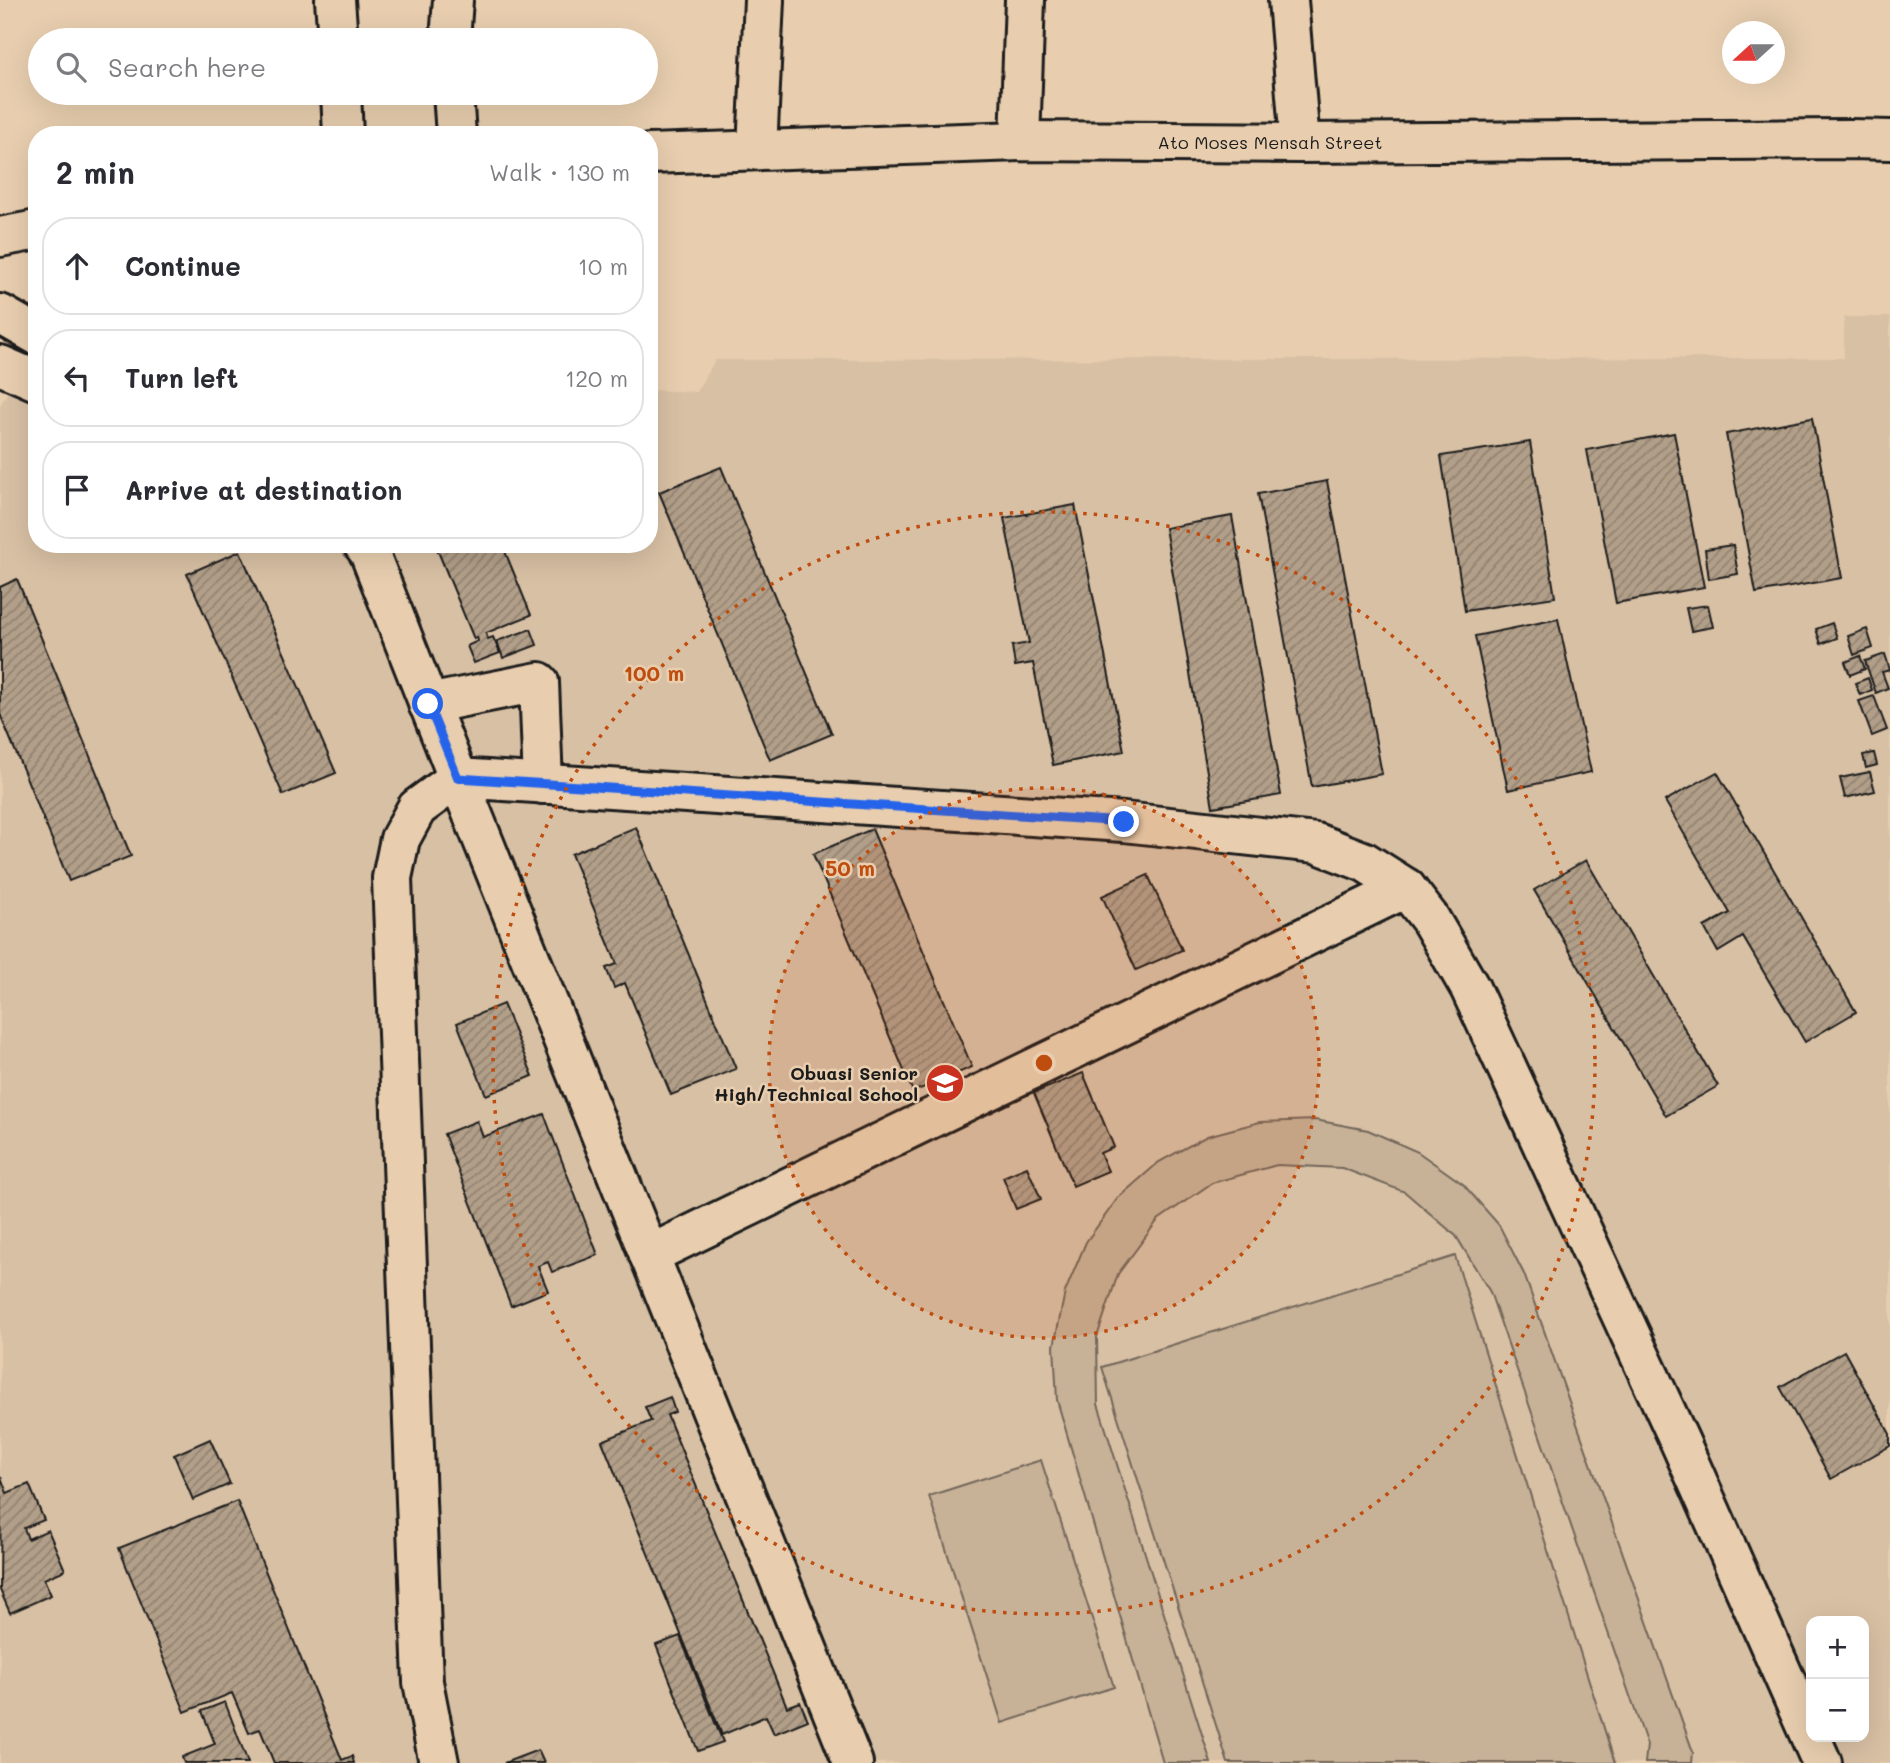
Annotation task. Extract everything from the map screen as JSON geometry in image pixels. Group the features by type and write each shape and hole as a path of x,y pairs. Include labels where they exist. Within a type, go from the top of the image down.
{"street":[{"path":"335,0 337,28"},
{"path":"451,28 453,0"},
{"path":"757,150 764,0"},
{"path":"1020,141 1025,0"},
{"path":"1288,0 1300,142"},
{"path":"342,105 343,126"},
{"path":"454,105 455,126"},
{"name":"Ato Moses Mensah Street","path":"658,154 1020,141 1890,140"},
{"path":"0,237 28,232"},
{"path":"0,314 28,330"},
{"path":"0,365 28,377"},
{"path":"369,553 853,1763"},
{"path":"428,704 539,682 543,784"},
{"path":"439,1763 423,1682 392,877 400,839 417,808 458,778 1124,822 1315,844 1365,862 1406,888 1430,919 1470,988 1680,1442 1822,1763"},
{"path":"649,1255 1406,888"}],"shaded area":[{"name":"Obuasi Senior High/Technical School","path":"1844,317 1890,317 1890,1763 0,1763 0,405 28,360 28,553 658,553 658,390 696,392 715,360 1844,358"},
{"path":"1315,1120 1368,1130 1418,1152 1463,1184 1499,1225 1524,1274 1693,1752 1692,1763 1645,1763 1647,1745 1490,1292 1456,1236 1405,1192 1342,1168 1277,1165 1212,1183 1158,1220 1118,1274 1097,1337 1098,1404 1211,1763 1163,1763 1057,1400 1054,1346 1065,1292 1086,1242 1118,1198 1159,1162 1207,1136 1260,1122"},
{"path":"1455,1256 1615,1763 1228,1763 1102,1367"},
{"path":"1041,1460 1114,1687 1002,1723 929,1496"}],"building":[{"path":"1812,418 1842,578 1756,593 1726,434"},
{"path":"1674,433 1704,587 1616,603 1587,450"},
{"path":"1530,442 1555,597 1465,611 1441,456"},
{"path":"721,467 832,734 770,760 659,492"},
{"path":"1327,481 1382,774 1312,787 1258,494"},
{"path":"1075,505 1124,751 1053,765 1033,663 1015,666 1012,646 1029,643 1004,518"},
{"path":"1232,516 1281,795 1213,807 1165,528"},
{"path":"1733,545 1738,574 1709,579 1705,549"},
{"path":"241,553 336,773 283,795 187,574"},
{"path":"439,553 506,553 531,615 486,633 488,639 493,637 500,653 474,663 467,646 478,641 477,637 474,639"},
{"path":"17,579 131,856 69,881 0,714 0,587"},
{"path":"1708,605 1713,627 1691,631 1686,608"},
{"path":"1558,619 1591,772 1508,790 1475,636"},
{"path":"1832,623 1837,638 1821,644 1816,629"},
{"path":"531,629 537,645 503,658 497,641"},
{"path":"1867,629 1873,648 1854,655 1848,636"},
{"path":"1885,654 1890,670 1882,672 1888,688 1876,693 1865,661"},
{"path":"1860,656 1865,669 1850,675 1845,662"},
{"path":"1868,678 1872,690 1860,695 1855,683"},
{"path":"1874,696 1887,730 1872,736 1859,701"},
{"path":"1874,753 1877,765 1866,768 1863,755"},
{"path":"1717,772 1856,1012 1805,1042 1743,937 1718,952 1704,927 1730,913 1665,801"},
{"path":"1870,772 1875,791 1845,798 1840,778"},
{"path":"636,827 736,1069 671,1095 625,983 614,988 606,968 617,964 571,854"},
{"path":"872,829 972,1067 913,1092 813,854"},
{"path":"1586,860 1718,1086 1666,1116 1534,890"},
{"path":"1148,875 1182,950 1136,970 1102,896"},
{"path":"503,1004 533,1076 486,1095 457,1023"},
{"path":"1083,1073 1114,1147 1100,1153 1108,1171 1073,1186 1034,1093"},
{"path":"544,1114 598,1255 552,1272 548,1262 538,1266 548,1291 511,1306 444,1134 477,1121 483,1137"},
{"path":"1027,1167 1041,1199 1016,1209 1003,1177"},
{"path":"1844,1351 1890,1434 1890,1446 1831,1479 1780,1387"},
{"path":"670,1397 675,1412 667,1415 787,1707 800,1702 808,1720 774,1734 766,1716 722,1735 602,1441 651,1421 645,1407"},
{"path":"210,1439 230,1484 193,1500 174,1455"},
{"path":"1,1477 7,1493 29,1484 44,1520 24,1528 28,1539 48,1530 65,1570 44,1579 51,1595 10,1613 0,1590"},
{"path":"237,1501 342,1760 352,1756 354,1763 274,1763 260,1729 249,1733 232,1693 185,1712 119,1548"},
{"path":"680,1636 723,1742 698,1751 656,1645"},
{"path":"225,1702 248,1763 184,1763 182,1757 215,1744 202,1711"},
{"path":"538,1750 544,1763 504,1763"}],"place":[{"name":"Obuasi Senior High/Technical School","path":"945,1083"}],"route":[{"path":"428,704 458,778 1124,822"}]}
